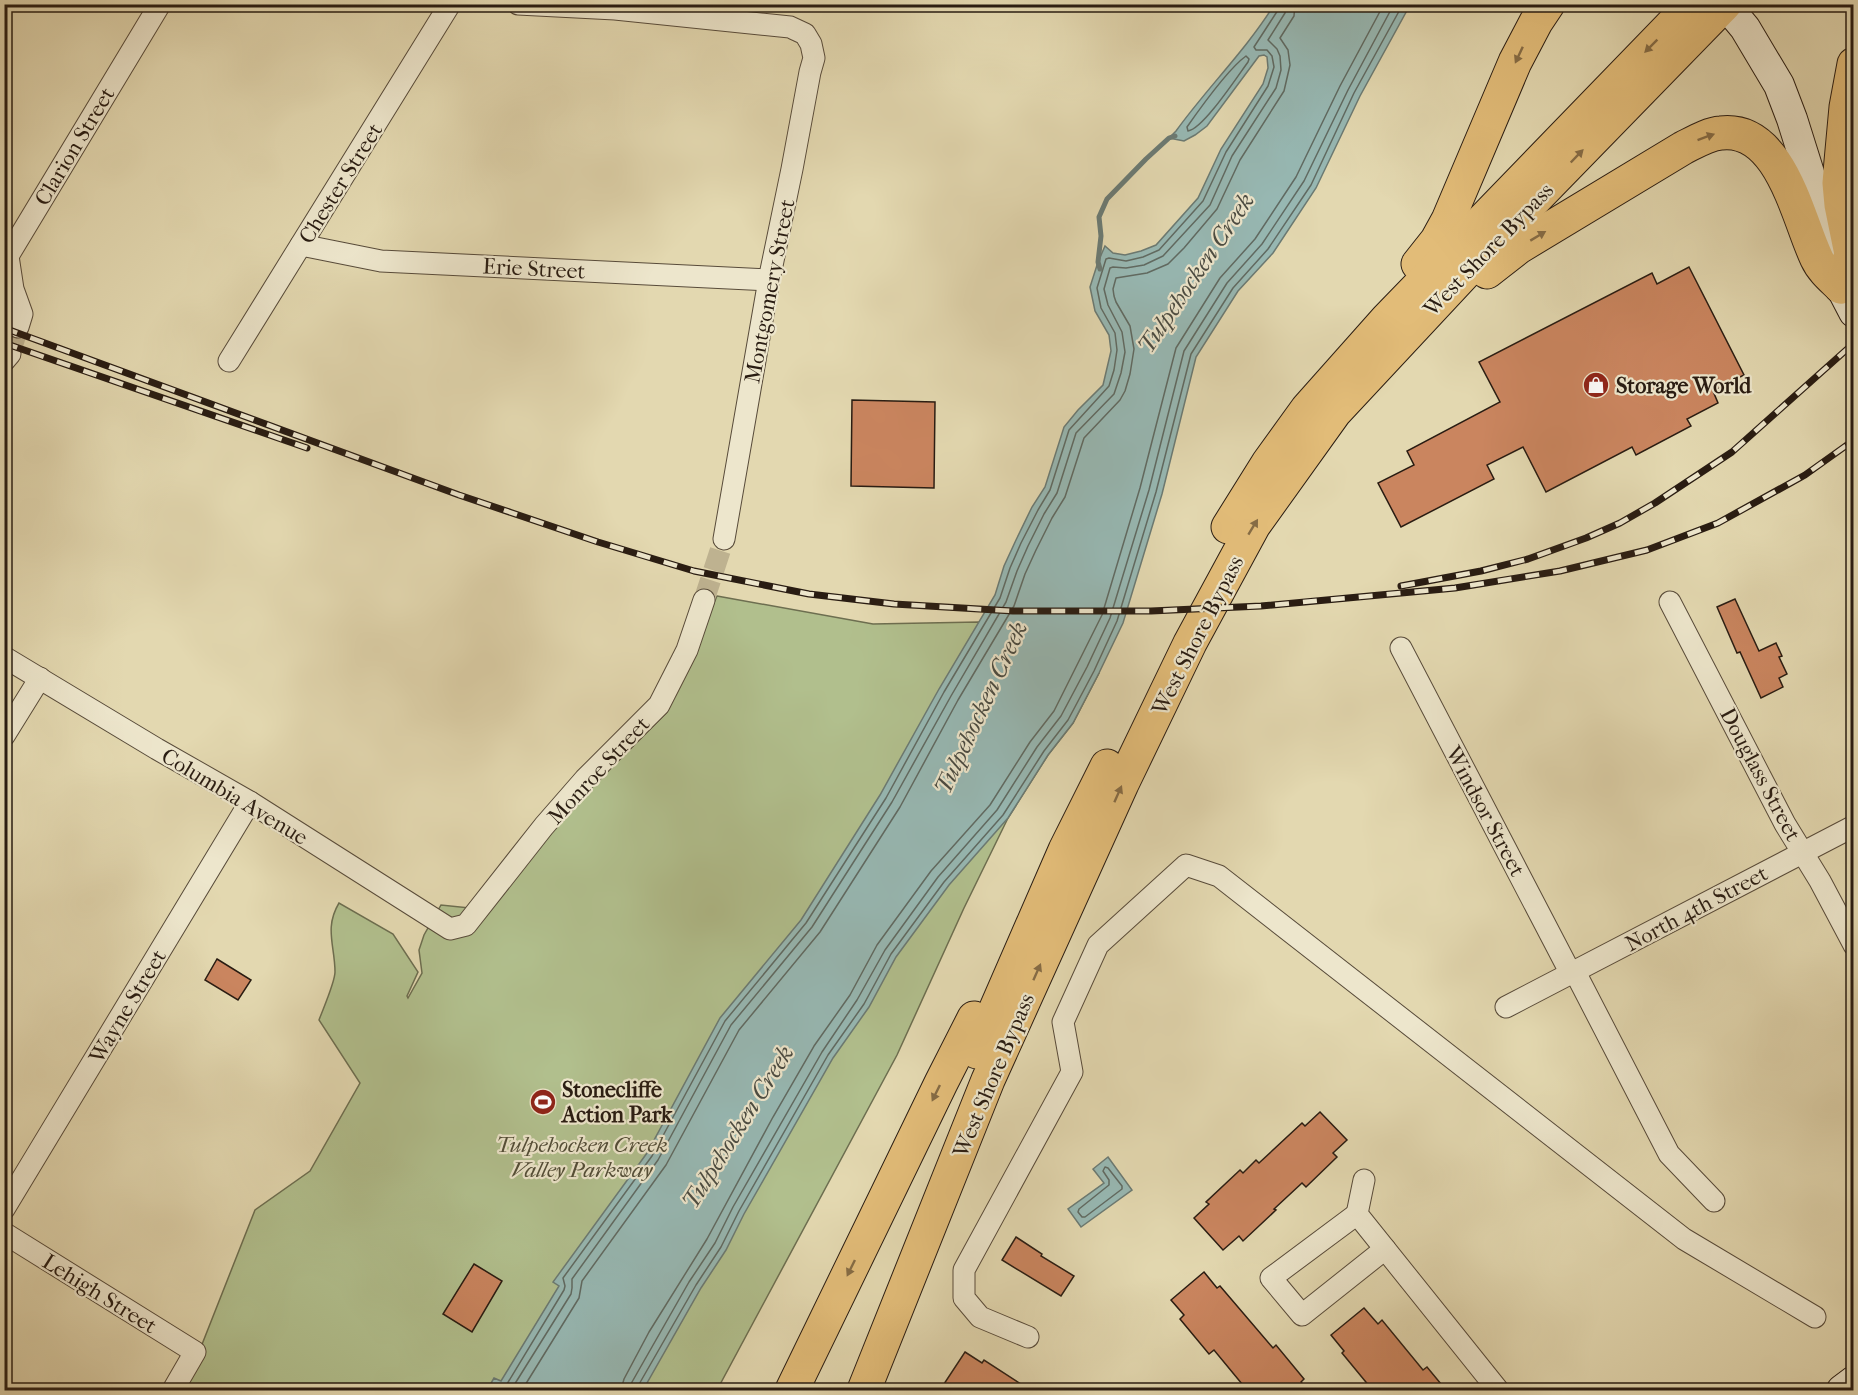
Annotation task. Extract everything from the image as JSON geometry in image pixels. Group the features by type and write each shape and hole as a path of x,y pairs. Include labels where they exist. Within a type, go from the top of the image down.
{"highway":[{"path":"1237,511 1299,395 1437,240 1457,202 1515,62 1548,4"},
{"name":"West Shore Bypass","path":"841,1390 980,1045 1065,850 1146,686 1237,511 1307,409 1387,319 1692,4"},
{"name":"West Shore Bypass","path":"864,1390 988,1080 1132,764 1190,643 1254,525 1335,412 1503,232 1732,12"},
{"path":"1847,300 1851,254 1839,183 1846,107 1854,64"},
{"path":"1298,463 1502,259 1683,148 1713,134 1723,132 1745,137 1758,144 1771,157 1789,187 1818,262 1847,300"},
{"path":"792,1390 941,1083 1146,686"},
{"path":"878,1390 908,1277"}],"street":[{"name":"Clarion Street","path":"18,327 22,314 13,289 8,256 160,4"},
{"name":"Chester Street","path":"230,361 450,4"},
{"name":"Montgomery Street","path":"518,4 615,9 790,27 805,34 811,44 814,58 769,280 724,539"},
{"path":"1732,12 1779,85 1792,119 1847,300"},
{"name":"Erie Street","path":"301,245 381,261 769,280"},
{"name":"Monroe Street","path":"466,925 544,826 578,787 659,705 687,650 704,600"},
{"name":"Douglass Street","path":"1670,602 1785,824 1854,945"},
{"name":"Windsor Street","path":"1401,648 1669,1154 1714,1201"},
{"name":"Columbia Avenue","path":"4,657 250,802 450,929 466,925"},
{"path":"4,736 40,678"},
{"name":"Wayne Street","path":"4,1209 250,802"},
{"name":"North 4th Street","path":"1506,1007 1854,826"},
{"path":"1028,1337 980,1317 964,1298 964,1270 1072,1072 1063,1022 1098,945 1186,865 1219,876 1684,1239 1815,1317"},
{"path":"1364,1180 1356,1214 1271,1278 1302,1315 1384,1249"},
{"path":"1356,1214 1498,1390"},
{"name":"Lehigh Street","path":"4,1233 195,1352 173,1390"},
{"path":"1842,1390 1854,1381"}],"green space":[{"name":"Tulpehocken Creek Valley Parkway","path":"717,596 873,624 979,622 1099,673 1073,723 1048,755 1008,818 897,1055 717,1390 184,1390 255,1210 310,1171 360,1083 319,1020 335,972 331,929 339,903 393,934 418,972 408,998 422,973 419,950 424,935 441,905 489,910 572,806 667,712"}],"water":[{"name":"Tulpehocken Creek","path":"1274,5 1410,5 1360,96 1316,188 1273,253 1238,291 1196,357 1162,494 1123,623 1073,723 1048,755 1008,818 949,885 896,957 869,1007 833,1058 744,1214 726,1250 701,1288 643,1390 487,1390 494,1378 501,1381 559,1286 553,1282 647,1153 720,1018 801,920 880,795 995,595 1004,566 1016,540 1032,507 1045,487 1064,427 1103,385 1111,351 1109,335 1095,311 1090,287 1105,246 1113,253 1125,255 1156,245 1198,198 1221,149 1263,84 1268,68 1267,57 1259,56 1207,126 1184,141 1169,138 1239,53"},
{"path":"1108,1157 1132,1190 1081,1227 1068,1209 1104,1183 1093,1169"}],"building":[{"path":"1689,267 1744,375 1713,391 1718,403 1687,419 1691,426 1636,455 1632,447 1546,492 1523,447 1487,465 1494,479 1401,527 1378,483 1414,465 1407,451 1500,402 1479,362 1652,273 1657,284"},
{"path":"852,400 935,402 934,488 851,486"},
{"path":"1735,599 1759,651 1776,643 1782,656 1779,657 1787,674 1779,678 1783,687 1761,698 1740,652 1737,653 1717,607"},
{"path":"217,959 251,980 238,1000 205,980"},
{"path":"1320,1112 1347,1140 1333,1153 1337,1157 1306,1187 1302,1183 1243,1241 1239,1236 1223,1250 1194,1218 1209,1204 1206,1202 1240,1170 1243,1173 1256,1160 1259,1163 1302,1123 1305,1126"},
{"path":"1016,1237 1042,1254 1041,1256 1074,1276 1061,1296 1002,1260"},
{"path":"474,1264 502,1281 472,1332 443,1314"},
{"path":"1204,1272 1217,1288 1220,1286 1273,1348 1276,1345 1304,1379 1301,1382 1308,1390 1247,1390 1214,1350 1209,1354 1180,1319 1184,1315 1171,1300"},
{"path":"1364,1308 1378,1324 1382,1320 1423,1370 1427,1367 1446,1390 1378,1390 1373,1385 1370,1387 1342,1353 1344,1351 1331,1335"},
{"path":"965,1352 982,1363 984,1360 1030,1390 940,1390"}],"waterway":[{"path":"1100,269 1098,262 1101,236 1099,217 1107,199 1146,159 1169,138 1175,136"}],"tunnel":[{"path":"10,354 18,327"},
{"path":"704,600 724,539"}],"railway":[{"path":"4,328 459,495 598,542 694,571 809,594 894,604 1013,611 1151,611 1261,606 1455,588 1560,571 1647,550 1718,523 1805,475 1854,440"},
{"path":"4,343 307,448"},
{"path":"1401,586 1481,571 1528,559 1620,523 1655,503 1732,452 1854,343"}],"place":[{"name":"Storage World","path":"1596,385"},
{"name":"Stonecliffe Action Park","path":"543,1102"}]}
